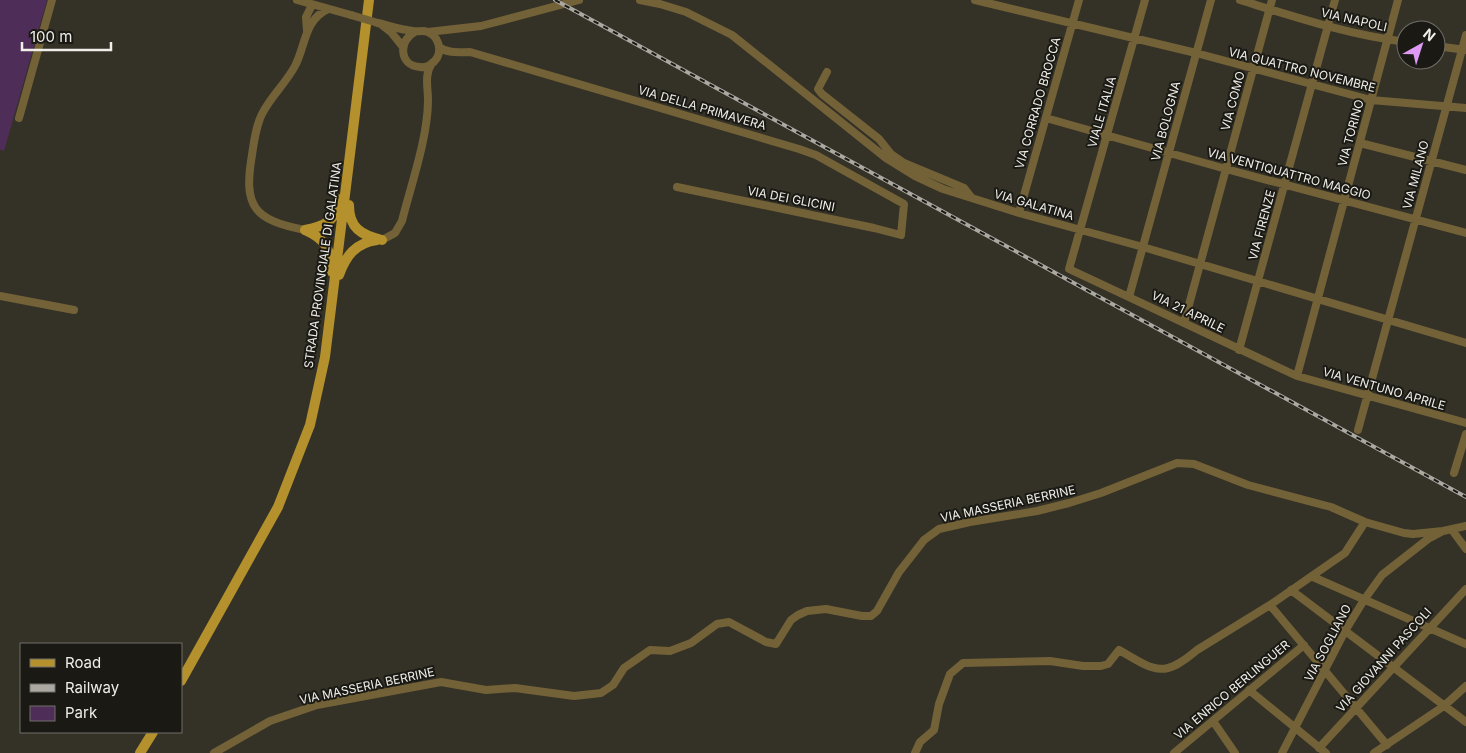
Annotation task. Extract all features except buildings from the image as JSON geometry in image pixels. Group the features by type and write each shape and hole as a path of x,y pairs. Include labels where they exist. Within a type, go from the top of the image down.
{"main road":[{"name":"STRADA PROVINCIALE DI GALATINA","path":"182,679 278,507 310,425 325,357 369,0"},
{"path":"305,230 319,228 333,217 348,178"},
{"path":"348,178 349,214 355,228 366,237 382,240"},
{"path":"305,230 318,236 326,246 330,256 334,290"},
{"path":"334,290 348,255 357,246 370,241 382,240"},
{"path":"140,753 151,733"}],"street":[{"path":"19,118 52,0"},
{"path":"295,0 415,32 454,30 481,26 579,0"},
{"path":"295,0 310,18"},
{"name":"VIA GALATINA","path":"640,0 686,12 732,35 886,158 915,176 942,189 1466,343"},
{"name":"VIA QUATTRO NOVEMBRE","path":"975,0 1134,38 1371,100 1466,108"},
{"name":"VIA CORRADO BROCCA","path":"1019,213 1079,0"},
{"name":"VIALE ITALIA","path":"1069,268 1145,0"},
{"name":"VIA BOLOGNA","path":"1129,297 1211,0"},
{"name":"VIA NAPOLI","path":"1240,0 1328,27 1367,37 1396,41"},
{"name":"VIA COMO","path":"1184,323 1272,0"},
{"name":"VIA FIRENZE","path":"1239,350 1335,0"},
{"name":"VIA TORINO","path":"1297,376 1398,0"},
{"path":"305,230 283,226 268,220 259,213 252,203 248,192 248,177 256,130 262,114 294,68 307,32 312,5"},
{"path":"310,18 328,9"},
{"path":"378,23 391,32 403,47"},
{"path":"382,240 395,233 402,221 426,122 428,70 438,54 438,44 443,36 454,30"},
{"path":"415,32 407,37 403,47 404,57 408,63 422,67 454,52"},
{"name":"VIA DELLA PRIMAVERA","path":"428,32 443,50 470,52 799,148 816,155 904,204 900,235"},
{"name":"VIA MILANO","path":"1358,430 1464,49 1466,35"},
{"path":"1446,47 1464,49"},
{"path":"414,66 426,84"},
{"path":"827,72 818,89 879,139 891,154 904,163 964,188 972,198"},
{"name":"VIA VENTIQUATTRO MAGGIO","path":"1046,118 1226,169 1466,233"},
{"path":"1360,142 1466,170"},
{"name":"VIA DEI GLICINI","path":"677,188 900,235"},
{"name":"VIA 21 APRILE","path":"1069,268 1297,376"},
{"path":"0,296 74,310"},
{"name":"VIA VENTUNO APRILE","path":"1297,376 1466,423"},
{"path":"1454,473 1466,434"},
{"name":"VIA MASSERIA BERRINE","path":"214,753 270,721 317,705 440,682 486,690 515,688 574,696 601,693 613,685 624,668 650,650 670,651 691,643 717,624 729,622 766,642 776,644 791,620 807,611 826,608 862,616 871,616 883,604 900,572 924,540 940,529 1070,503 1102,493 1177,463 1194,464 1248,486 1331,507 1365,522 1413,534"},
{"path":"915,753 920,742 934,730 939,704 950,674 963,663 1050,661 1083,666 1101,666 1108,664 1119,650 1148,667 1162,669 1173,667 1181,664 1197,650 1270,605 1345,553 1365,522"},
{"name":"VIA SOGLIANO","path":"1413,534 1452,530 1466,526"},
{"path":"1452,530 1466,549"},
{"name":"VIA SOGLIANO","path":"1282,753 1346,631 1364,600 1382,575 1407,554 1443,531"},
{"path":"1407,554 1412,545 1413,534"},
{"path":"1312,577 1466,644"},
{"name":"VIA GIOVANNI PASCOLI","path":"1323,751 1356,708 1466,589"},
{"path":"1291,590 1466,722"},
{"path":"1270,605 1388,745"},
{"name":"VIA ENRICO BERLINGUER","path":"1174,753 1304,645"},
{"path":"1374,753 1444,706 1466,686"},
{"path":"1249,690 1323,751"},
{"path":"1213,721 1235,753"}],"green space":[{"path":"0,0 47,0 4,151 0,150"}],"railway":[{"path":"555,0 1466,497"}]}
